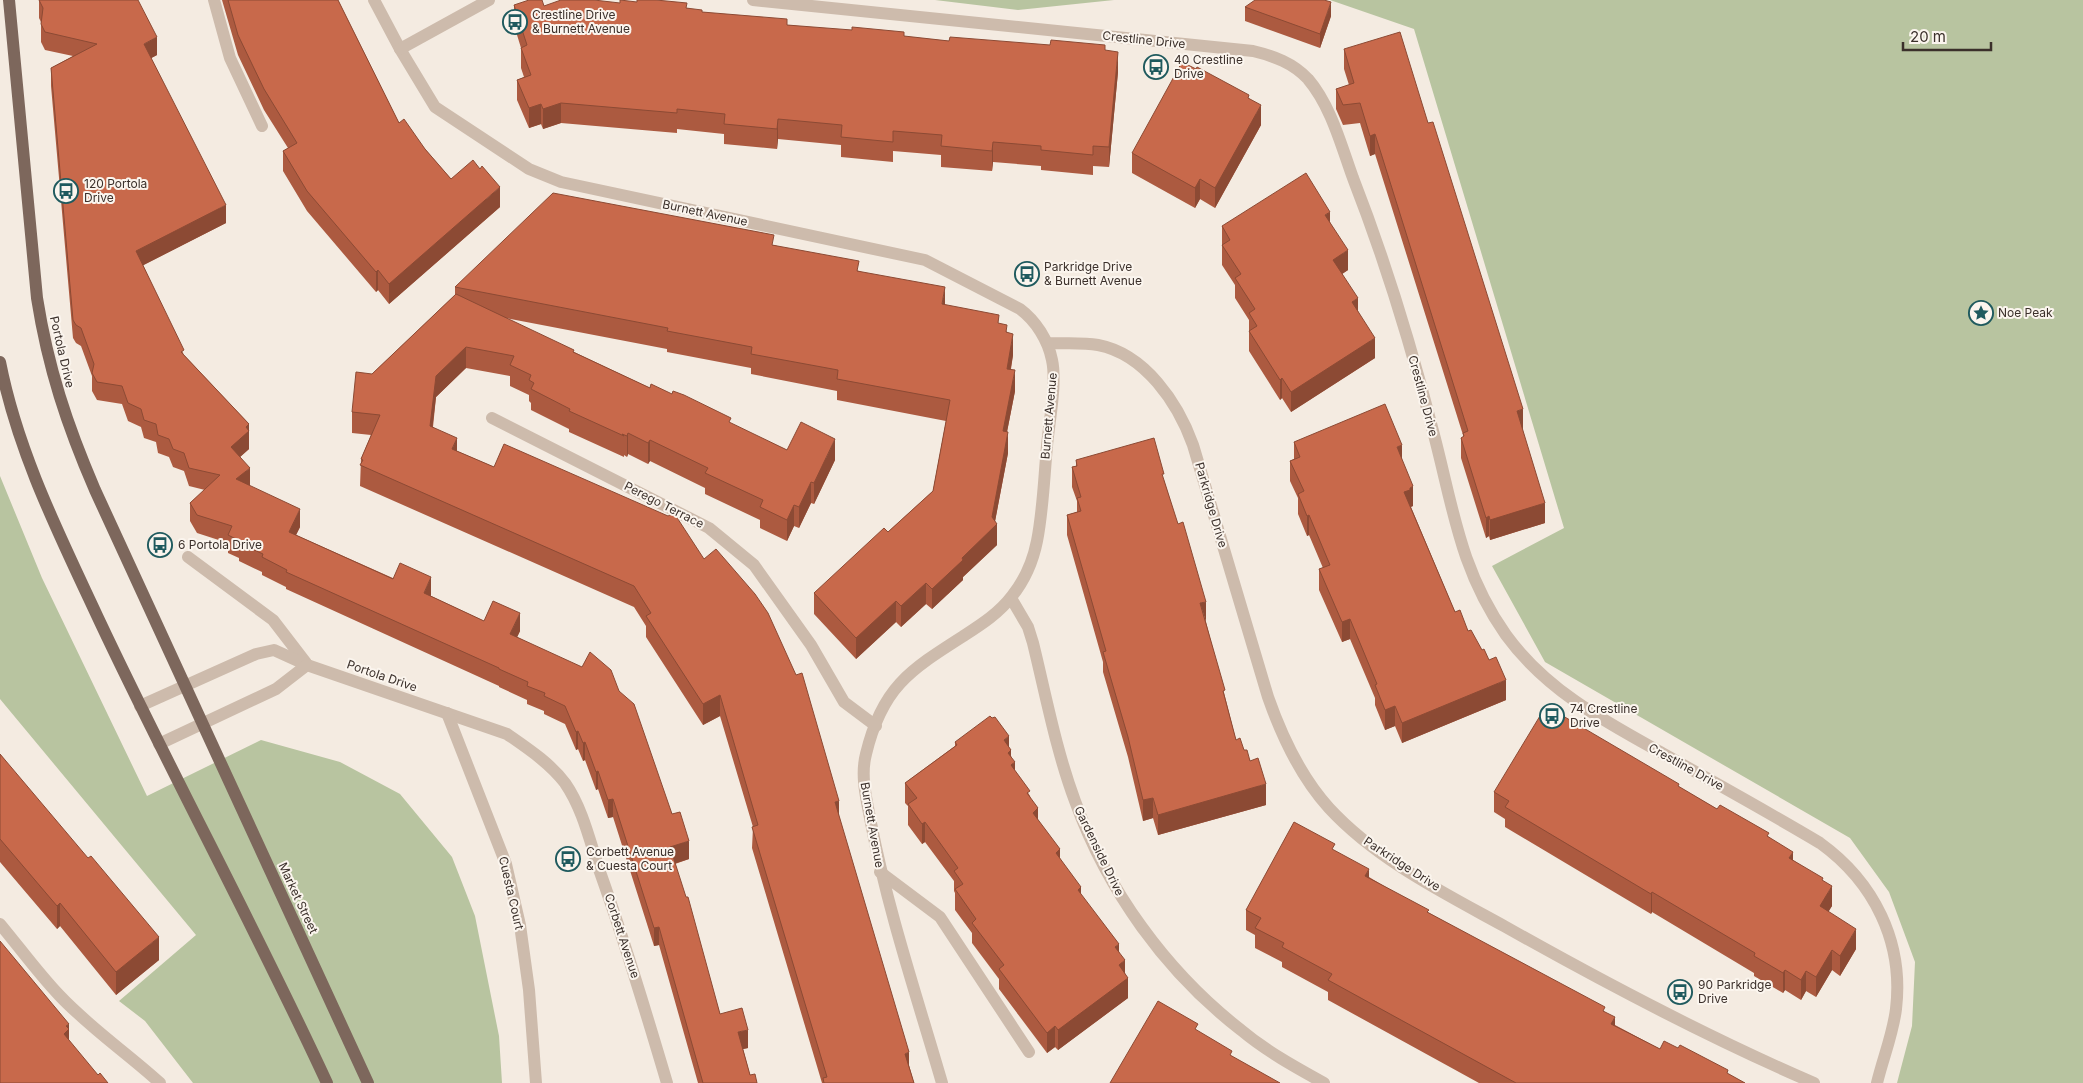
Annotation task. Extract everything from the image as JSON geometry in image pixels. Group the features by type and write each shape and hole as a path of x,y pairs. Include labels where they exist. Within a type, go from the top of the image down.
{"main road":[{"name":"Portola Drive","path":"9,0 37,298 51,371 71,435 94,490 203,724"},
{"path":"0,362 14,420 37,484 140,706 280,982 327,1083"},
{"name":"Market Street","path":"203,724 368,1083"}],"street":[{"path":"214,0 230,58 262,126"},
{"name":"Burnett Avenue","path":"374,0 435,108 530,170 545,177 925,260 1020,309 1031,319 1047,343 1053,368 1038,536 1027,571 1011,598 988,619 910,673 885,703 865,755 864,782 880,872 942,1083"},
{"path":"400,49 489,0"},
{"name":"Crestline Drive","path":"753,0 1253,51 1269,55 1298,69 1309,80 1324,106 1376,239 1420,382 1459,540 1481,594 1506,635 1521,654 1567,697 1606,722 1820,843 1838,856 1865,885 1886,922 1897,964 1896,1009 1877,1083"},
{"name":"Parkridge Drive","path":"1047,343 1097,345 1120,353 1147,373 1160,386 1180,413 1193,445 1275,716 1283,736 1305,776 1334,813 1360,837 1395,863 1489,918 1669,1016 1814,1083"},
{"name":"Perego Terrace","path":"492,418 709,528 754,565 811,646 844,702 876,726"},
{"path":"159,744 276,689 307,665 273,620 188,557"},
{"name":"Gardenside Drive","path":"1011,598 1024,620 1033,644 1059,751 1074,799 1103,864 1124,901 1158,948 1213,1007 1258,1042 1324,1083"},
{"name":"Portola Drive","path":"140,706 256,654 274,650 307,665 447,713"},
{"name":"Cuesta Court","path":"447,713 506,864 520,925 536,1083"},
{"name":"Corbett Avenue","path":"447,713 507,734 547,764 564,783 579,809 630,956 667,1083"},
{"path":"880,872 940,917 1029,1052"},
{"path":"0,924 59,995 99,1033 138,1062 160,1083"}],"green space":[{"path":"935,0 1114,0 1018,10"},
{"path":"1330,0 2083,0 2083,1083 1897,1083 1912,1026 1915,962 1889,892 1850,838 1545,662 1492,566 1564,528 1414,29"},
{"path":"0,476 42,578 147,796 261,740 340,762 400,794 452,857 475,916 499,1036 502,1083 193,1083 145,1021 119,1001 196,935 0,699"}],"building":[{"path":"39,0 138,0 157,37 144,44 226,205 136,251 184,350 181,352 249,424 246,427 249,431 231,447 250,468 236,479 300,509 289,532 393,579 400,563 431,577 424,593 484,621 493,601 520,613 510,634 582,667 590,652 611,670 619,691 634,704 672,814 680,812 689,841 670,847 686,897 688,897 720,1014 742,1008 748,1030 738,1032 750,1075 755,1074 757,1083 703,1083 659,927 654,928 613,799 608,800 585,742 583,743 578,731 576,732 565,706 544,696 545,693 527,686 528,682 499,668 286,572 287,570 262,557 263,554 239,543 240,541 228,535 232,526 197,515 190,503 220,475 189,468 184,453 173,449 169,439 158,435 156,424 144,420 141,409 128,403 122,386 97,382 92,373 94,364 81,328 73,320 51,68 97,44 45,32 41,24 43,8"},
{"path":"228,0 338,0 399,123 404,119 425,149 451,179 473,160 480,169 482,166 500,187 389,284 378,270 376,272 307,191 283,151 297,143 264,89 238,35"},
{"path":"529,0 542,0 544,6 561,0 594,0 620,3 620,0 637,2 637,0 656,0 687,3 686,8 702,10 702,12 787,19 787,25 852,30 852,27 904,32 904,36 949,41 950,37 1050,45 1051,40 1105,45 1105,50 1118,52 1109,147 1093,146 1093,155 1041,150 1041,146 993,142 992,151 941,146 942,135 893,131 893,142 841,137 842,125 778,119 777,129 724,124 725,114 677,109 677,113 561,103 543,109 541,104 529,108 517,80 531,75 521,48 527,45 514,5"},
{"path":"1255,0 1324,0 1331,2 1320,34 1245,7"},
{"path":"1400,32 1428,123 1433,122 1523,409 1517,411 1545,503 1490,520 1489,516 1486,518 1461,438 1464,436 1463,433 1468,431 1375,134 1370,136 1360,103 1343,105 1336,89 1354,83 1344,49"},
{"path":"1182,62 1196,69 1197,67 1249,95 1248,98 1261,105 1215,188 1200,179 1195,188 1132,153"},
{"path":"1306,173 1330,212 1325,215 1348,250 1333,260 1358,298 1352,302 1375,338 1291,392 1282,378 1280,380 1249,331 1257,326 1249,313 1255,309 1235,278 1241,274 1222,245 1230,240 1222,226"},
{"path":"553,193 774,235 772,245 859,261 857,271 945,287 942,304 999,315 998,323 1007,325 1006,332 1013,334 1007,369 1015,370 1003,431 1008,432 992,517 997,524 932,589 926,583 901,606 896,601 856,638 814,593 884,528 888,532 933,491 950,400 837,379 838,370 751,354 752,347 667,331 668,328 455,287"},
{"path":"456,294 650,388 651,384 672,394 673,391 684,395 731,418 729,422 787,450 801,422 835,439 814,483 811,482 799,507 794,505 787,520 760,507 763,500 705,473 708,468 650,440 648,443 628,433 627,436 622,434 624,436 569,411 570,409 531,389 534,383 529,380 531,375 510,365 514,356 466,347 436,376 430,426 457,438 452,449 494,467 504,444 668,516 674,513 704,559 716,549 755,594 768,613 796,675 802,673 839,801 835,802 909,1052 905,1054 914,1083 824,1083 823,1078 827,1077 752,827 758,825 720,695 703,704 646,616 651,613 634,586 360,465 380,415 352,412 356,372 372,374"},
{"path":"1385,404 1402,445 1397,447 1413,486 1410,490 1404,492 1455,612 1460,610 1468,631 1471,630 1489,660 1496,657 1506,680 1402,723 1395,706 1385,710 1375,685 1377,684 1350,619 1342,622 1319,569 1330,565 1298,494 1304,491 1290,461 1300,457 1294,442"},
{"path":"1154,438 1164,474 1162,474 1178,524 1183,522 1206,602 1200,603 1225,690 1223,691 1236,740 1240,738 1244,750 1247,750 1250,761 1258,758 1266,784 1158,815 1153,798 1143,800 1128,737 1103,652 1106,651 1067,515 1081,511 1077,498 1081,497 1072,467 1077,466 1076,460"},
{"path":"1546,706 1679,784 1678,786 1717,809 1720,805 1769,833 1767,836 1793,852 1789,858 1823,878 1822,880 1832,886 1820,906 1856,929 1840,956 1832,950 1816,977 1806,971 1801,980 1785,970 1783,973 1754,956 1755,953 1505,807 1509,801 1494,792"},
{"path":"990,716 992,718 995,717 1009,736 1004,740 1011,750 1008,753 1015,762 1011,765 1030,791 1027,793 1038,808 1033,813 1060,849 1056,853 1081,887 1078,890 1119,944 1115,947 1125,960 1119,965 1128,978 1058,1030 1055,1026 1047,1033 999,969 1004,965 972,923 976,919 955,889 963,884 954,871 958,868 925,822 922,824 908,804 917,798 905,783 957,745 955,742"},
{"path":"0,754 88,858 91,856 159,937 116,972 60,903 57,906 0,839"},
{"path":"1294,822 1335,844 1332,849 1369,869 1365,876 1429,910 1427,912 1605,1007 1603,1011 1615,1017 1611,1024 1660,1049 1664,1041 1678,1048 1680,1045 1728,1070 1727,1073 1745,1083 1516,1083 1328,980 1332,974 1282,947 1284,943 1255,928 1261,918 1246,910"},
{"path":"0,941 69,1024 66,1026 69,1029 64,1034 98,1075 100,1073 108,1083 0,1083"},
{"path":"1158,1001 1198,1024 1195,1029 1232,1051 1230,1055 1280,1083 1110,1083"}],"place":[{"name":"Crestline Drive & Burnett Avenue","path":"515,22"},
{"name":"40 Crestline Drive","path":"1156,67"},
{"name":"120 Portola Drive","path":"66,191"},
{"name":"Parkridge Drive & Burnett Avenue","path":"1027,274"},
{"name":"Noe Peak","path":"1981,313"},
{"name":"6 Portola Drive","path":"160,545"},
{"name":"74 Crestline Drive","path":"1552,716"},
{"name":"Corbett Avenue & Cuesta Court","path":"568,859"},
{"name":"90 Parkridge Drive","path":"1680,992"}]}
